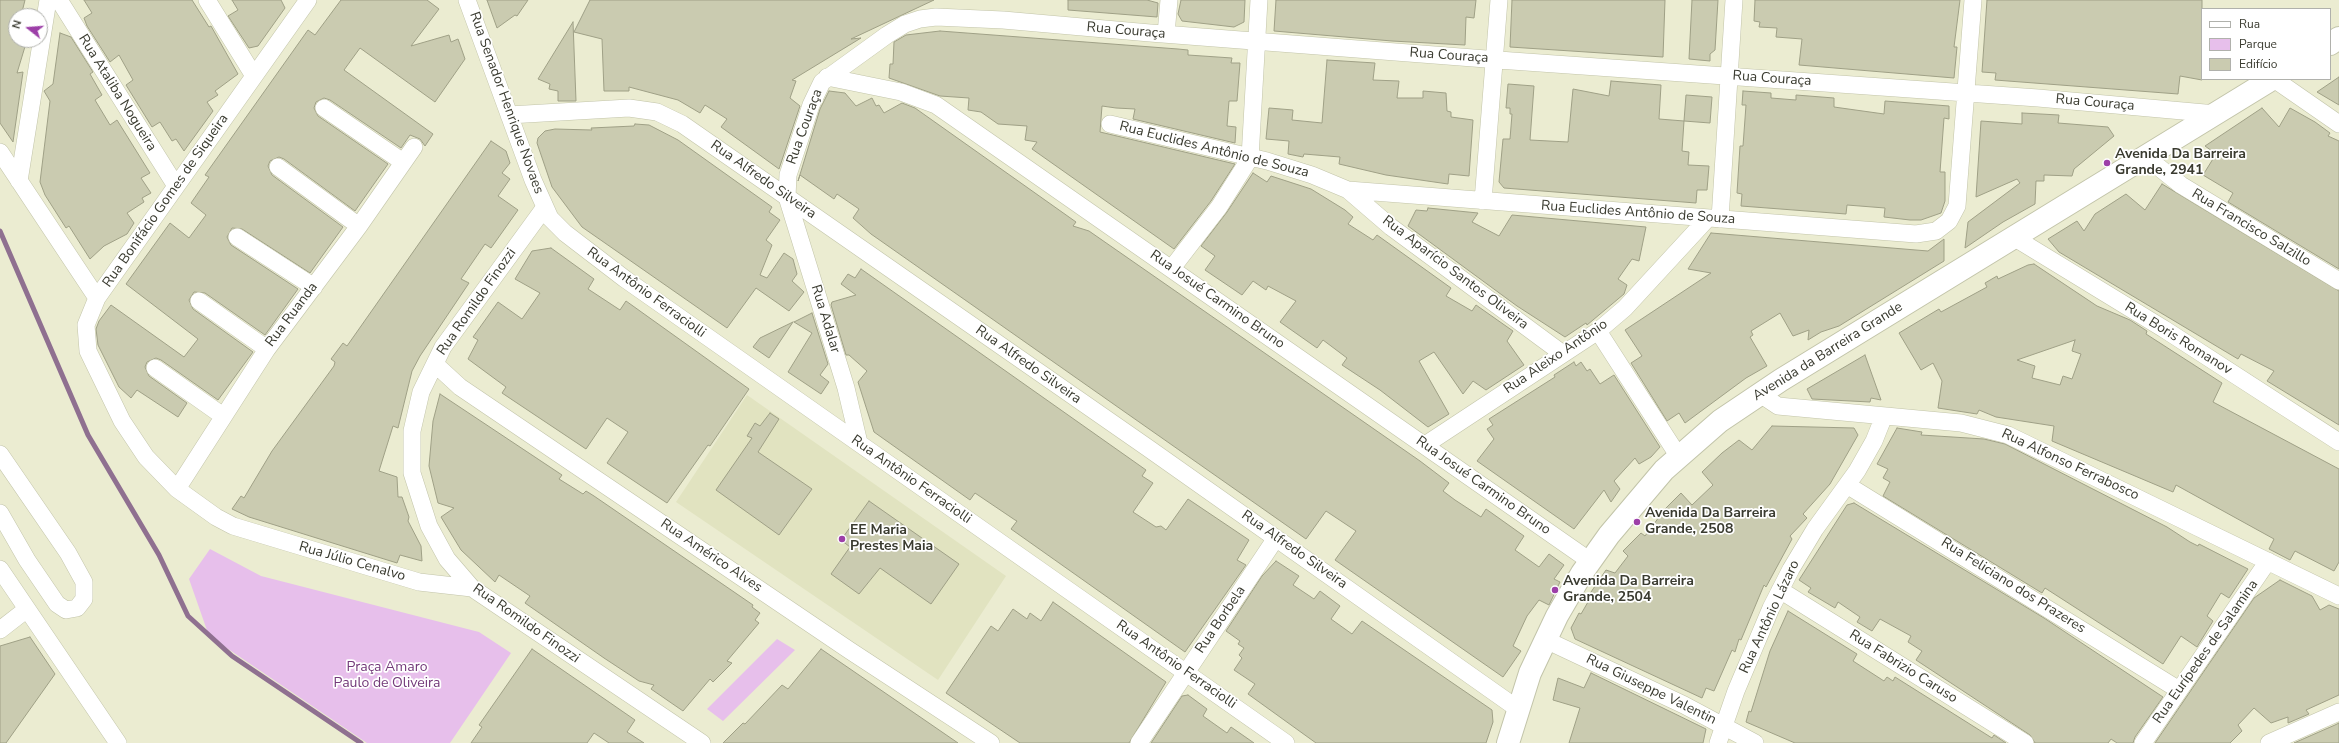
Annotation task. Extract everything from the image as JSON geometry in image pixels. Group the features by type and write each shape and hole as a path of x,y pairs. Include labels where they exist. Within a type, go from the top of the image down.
{"main road":[{"name":"Avenida da Barreira Grande","path":"1508,743 1530,673 1558,616 1590,561 1664,470 1679,456 1720,421 1760,394 2271,80"}],"street":[{"path":"19,182 48,0"},
{"name":"Rua Ataliba Nogueira","path":"59,0 176,186"},
{"path":"207,0 254,76"},
{"name":"Rua Bonifácio Gomes de Siqueira","path":"0,152 97,298 308,0"},
{"name":"Rua Senador Henrique Novaes","path":"467,0 509,115 545,207"},
{"path":"1166,34 1169,0"},
{"path":"1172,268 1219,208 1250,158 1259,0"},
{"path":"1483,200 1499,0"},
{"path":"1714,219 1729,76 1734,0"},
{"name":"Rua Euclides Antônio de Souza","path":"1110,124 1250,158 1312,175 1348,190 1916,234 1936,231 1949,221 1957,206 1973,0"},
{"name":"Rua Couraça","path":"787,197 788,175 792,161 818,89 827,77 904,24 936,17 1003,20 1494,59 1966,92 2216,114"},
{"name":"Rua Josué Carmino Bruno","path":"827,77 901,92 936,105 1172,268 1590,561"},
{"path":"2274,80 2339,124"},
{"path":"324,108 403,162"},
{"name":"Rua Alfredo Silveira","path":"509,115 629,108 657,112 682,124 1276,538 1518,709"},
{"name":"Rua Ruanda","path":"177,489 266,349 359,226 414,147"},
{"name":"Rua Francisco Salzillo","path":"2146,156 2181,185 2339,281"},
{"path":"278,167 359,226"},
{"name":"Rua Aparício Santos Oliveira","path":"1348,190 1391,227 1562,354"},
{"name":"Rua Adalar","path":"787,197 846,388 859,443"},
{"name":"Rua Romildo Finozzi","path":"545,207 443,347 421,392 412,431 412,473 429,526 447,559 472,588 702,743"},
{"name":"Rua Antônio Ferraciolli","path":"545,207 550,218 565,233 625,279 1286,743"},
{"name":"Rua Aleixo Antônio","path":"1425,446 1598,331 1630,302 1714,219"},
{"path":"237,237 314,287"},
{"name":"Rua Boris Romanov","path":"2015,238 2164,329 2339,442"},
{"name":"Rua Júlio Cenalvo","path":"97,298 86,325 88,351 122,421 146,457 177,489 233,526 419,582 472,588"},
{"path":"199,301 266,349"},
{"path":"1598,331 1679,456"},
{"name":"Rua Américo Alves","path":"435,364 460,387 842,646 991,743"},
{"path":"156,368 223,416"},
{"name":"Rua Alfonso Ferrabosco","path":"1760,394 1778,406 1961,423 2008,435 2339,596"},
{"name":"Rua Antônio Lázaro","path":"1718,743 1736,691 1780,590 1815,529 1847,484 1874,441 1884,416"},
{"path":"0,454 68,553 84,582 84,599 77,608 66,610 57,604 27,560 0,513"},
{"name":"Rua Feliciano dos Prazeres","path":"1847,484 2179,690"},
{"name":"Rua Borbela","path":"1139,743 1276,538"},
{"name":"Rua Eurípedes de Salamina","path":"2143,743 2268,561"},
{"path":"0,568 118,743"},
{"name":"Rua Fabrizio Caruso","path":"1780,590 2025,743"},
{"path":"0,630 27,609"},
{"name":"Rua Giuseppe Valentin","path":"1546,640 1609,668 1755,743"},
{"path":"2269,743 2339,712"}],"shaded area":[{"name":"EE Maria Prestes Maia","path":"747,395 1006,576 938,680 676,502"}],"green space":[{"name":"Praça Amaro Paulo de Oliveira","path":"210,549 261,576 479,632 511,653 450,743 367,743 209,636 189,579"},
{"path":"777,639 795,650 723,721 707,709"}],"building":[{"path":"0,0 25,0 23,8 8,8 8,48 25,48 17,73 23,72 13,142 0,123"},
{"path":"84,0 192,0 209,27 211,26 238,74 215,91 218,95 207,102 213,111 184,151 176,139 172,141 160,122 152,127 126,85 133,80 119,55 110,62 87,26 84,18 92,13"},
{"path":"232,0 281,0 285,8 258,46 249,48 228,16 238,10"},
{"path":"341,0 427,0 439,9 411,46 449,35 451,42 458,39 465,59 435,102 360,48 344,70 433,134 425,146 420,139 410,135 401,148 330,100 324,98 316,102 314,108 318,116 388,164 355,211 284,159 279,157 270,161 268,166 272,175 343,227 310,273 242,229 232,228 227,237 231,245 298,289 265,335 205,293 194,292 189,300 193,309 253,352 218,400 161,360 156,358 147,362 145,367 149,376 187,403 178,417 137,390 131,398 119,387 98,345 96,329 99,321 111,305 184,357 198,339 126,284 170,223 189,238 206,215 191,203 209,177 205,175 308,30 315,35"},
{"path":"487,0 528,0 517,16 515,15 497,28"},
{"path":"590,0 934,0 851,39 861,38 792,80 796,81 790,98 800,106 779,169 721,127 727,119 705,105 700,113 678,100 629,87 629,91 604,91 602,39 574,32"},
{"path":"1068,0 1147,0 1158,3 1157,17 1068,10"},
{"path":"1181,0 1245,0 1244,22 1234,27 1182,21 1178,14"},
{"path":"1276,0 1476,0 1474,18 1466,17 1465,45 1392,41 1274,31"},
{"path":"1512,0 1665,0 1663,57 1510,47"},
{"path":"1692,0 1718,0 1715,50 1710,54 1710,61 1689,59"},
{"path":"1755,0 1960,0 1954,47 1957,47 1954,78 1799,65 1802,39 1776,37 1777,28 1759,27 1760,22 1754,21"},
{"path":"1987,0 2202,0 2201,80 2180,76 2178,94 1995,80 1996,73 1982,72"},
{"path":"573,22 576,101 558,101 558,91 549,89 550,84 538,79"},
{"path":"940,31 1178,49 1188,50 1188,55 1232,58 1231,63 1240,63 1237,101 1229,101 1227,126 1236,127 1235,143 1133,119 1135,109 1102,106 1100,132 1235,164 1211,201 1174,249 1032,149 1037,142 1025,140 1027,126 998,124 981,112 968,110 969,98 940,96 889,78 890,64 893,64 894,42 906,35"},
{"path":"60,33 71,37 93,72 90,74 102,95 95,100 110,125 117,120 150,173 141,178 151,193 142,198 144,202 127,213 134,223 127,234 104,246 90,259 69,226 66,228 45,195 40,182 50,101 44,91 53,84"},
{"path":"1327,60 1375,63 1373,80 1399,81 1397,98 1423,98 1423,91 1446,93 1447,111 1451,112 1451,117 1473,120 1469,176 1449,174 1448,184 1386,175 1339,164 1340,157 1304,154 1303,157 1288,154 1289,141 1266,139 1269,108 1293,110 1292,120 1322,123"},
{"path":"2339,77 2339,105 2317,92"},
{"path":"1611,81 1661,85 1659,119 1684,121 1682,151 1689,152 1688,165 1709,166 1707,190 1697,190 1696,203 1504,188 1499,182 1503,139 1510,139 1512,114 1510,114 1510,108 1506,108 1508,84 1534,86 1530,140 1568,142 1573,89 1609,96"},
{"path":"829,91 845,93 856,106 872,98 876,106 879,105 884,113 902,103 915,108 1076,222 1073,226 1089,231 1420,461 1449,483 1443,491 1455,500 1481,517 1486,509 1524,536 1515,550 1539,567 1549,554 1564,565 1554,579 1560,582 1549,605 1539,600 1527,616 1513,646 1521,651 1503,677 1335,560 1356,531 1326,511 1306,539 871,234 853,218 859,209 837,194 834,199 800,175 798,181 820,109"},
{"path":"1743,91 1771,93 1771,98 1796,100 1796,95 1834,98 1834,107 1884,114 1885,101 1949,106 1949,119 1944,118 1940,172 1945,172 1945,201 1941,213 1921,220 1910,220 1884,217 1885,208 1847,205 1846,214 1741,206 1742,194 1737,193 1740,146 1743,146 1746,105 1742,105"},
{"path":"1686,95 1712,97 1710,123 1684,121"},
{"path":"2262,108 2279,127 2290,108 2315,122 2330,133 2328,136 2339,141 2339,269 2228,202 2233,193 2203,175 2216,154 2205,146"},
{"path":"2022,113 2059,115 2058,123 2108,127 2114,136 2074,169 2072,176 2044,175 2044,181 2036,181 2035,204 2003,222 1965,248 1968,222 2020,183 2017,179 1976,197 1981,121 2022,124"},
{"path":"635,124 649,125 678,140 772,207 769,212 780,220 766,240 772,245 760,275 767,278 784,253 793,259 797,274 792,281 804,292 789,311 756,288 727,328 582,227 552,187 537,143 538,138 545,131 555,129 592,130 591,128 634,126"},
{"path":"491,141 506,151 510,163 502,173 510,179 498,196 518,210 491,248 485,244 461,279 469,283 420,356 412,371 398,428 393,426 379,471 397,477 398,497 402,497 409,517 408,521 421,546 422,561 400,555 397,563 249,517 232,509 241,496 244,498 272,451 334,366 335,362 331,359 343,343 347,346"},
{"path":"1253,173 1267,182 1271,176 1311,189 1345,210 1353,217 1348,224 1373,240 1377,235 1451,288 1446,296 1472,311 1476,305 1513,331 1507,341 1524,365 1486,390 1473,381 1463,394 1434,352 1419,361 1449,414 1428,427 1380,390 1342,365 1347,358 1323,340 1317,348 1280,322 1296,301 1268,286 1266,290 1253,281 1242,295 1205,270 1215,256 1201,246 1227,212"},
{"path":"2162,184 2339,291 2339,425 2267,381 2274,371 2241,354 2238,359 2059,252 2048,239 2077,221 2084,231 2095,214 2126,194 2145,210"},
{"path":"1428,208 1478,213 1472,222 1499,236 1512,215 1646,227 1639,261 1632,259 1618,279 1627,285 1624,294 1587,325 1586,323 1565,337 1517,306 1408,226 1416,210 1427,211"},
{"path":"1711,233 1928,251 1944,239 1944,261 1839,326 1821,332 1808,340 1809,330 1793,336 1780,313 1751,331 1753,335 1750,337 1767,366 1746,378 1685,423 1679,413 1667,421 1631,363 1642,356 1625,330 1711,273 1688,269"},
{"path":"551,248 594,279 588,289 620,310 626,301 749,389 710,446 708,445 667,503 607,463 628,432 607,418 586,449 502,393 506,387 468,359 478,340 473,337 498,302 522,319 540,293 515,279 532,251"},
{"path":"2034,264 2097,306 2130,320 2147,331 2146,334 2222,383 2213,402 2339,469 2339,562 2334,571 2295,551 2290,560 2269,549 2274,539 2176,485 2173,492 2052,441 2054,426 1996,417 1979,410 1977,414 1938,408 1942,381 1933,363 1921,370 1899,333 1939,309 1941,312 1987,287 1985,283 1997,276 1998,279 2028,265","holes":["2075,340 2072,351 2081,354 2072,379 2063,376 2060,385 2032,378 2035,366 2017,360"]},
{"path":"861,269 1146,470 1142,476 1153,483 1133,512 1156,527 1161,526 1166,530 1188,499 1249,540 1237,560 1246,565 1185,652 1011,529 1017,521 975,493 970,500 874,432 858,382 867,371 849,355 846,355 831,305 832,302 856,295 841,284 848,274 855,278"},
{"path":"812,313 828,364 820,375 829,382 821,394 788,372 812,333 794,322"},
{"path":"793,322 769,358 753,347 760,338"},
{"path":"1865,355 1881,400 1871,398 1870,402 1812,399 1807,389"},
{"path":"1574,362 1576,366 1581,362 1587,371 1590,369 1600,384 1614,375 1660,447 1651,457 1639,464 1635,458 1614,481 1620,489 1611,502 1604,490 1574,529 1477,461 1494,439 1487,429 1493,425 1489,419 1555,377 1554,375"},
{"path":"440,394 562,475 559,479 583,494 586,491 594,496 753,605 752,607 760,613 755,620 759,623 727,661 732,663 713,682 710,679 683,711 651,689 654,685 639,681 525,603 530,596 499,575 495,582 461,550 441,517 454,508 438,503 429,466 433,421"},
{"path":"770,413 779,419 758,452 812,489 779,535 716,490 752,438 747,436 755,423 760,426"},
{"path":"1772,426 1854,428 1858,435 1830,484 1803,514 1807,518 1790,536 1792,539 1766,587 1764,585 1741,640 1739,639 1735,652 1732,650 1714,691 1706,688 1702,698 1575,639 1571,628 1579,613 1581,614 1588,602 1591,592 1606,570 1615,573 1628,556 1623,551 1641,533 1645,536 1665,509 1681,493 1692,505 1713,485 1702,472 1722,453 1739,440 1752,450"},
{"path":"1897,428 1922,432 1921,435 1984,439 2005,444 2167,527 2190,542 2198,546 2199,544 2248,569 2229,598 2221,593 2207,616 2213,621 2197,647 2181,636 2163,664 2045,588 2042,593 1883,496 1890,482 1883,478 1888,469 1877,464"},
{"path":"869,501 959,564 931,604 880,568 859,594 831,574 850,547 841,540"},
{"path":"1854,503 2044,618 2163,697 2135,737 2133,743 2117,743 2111,739 2108,743 2035,743 2030,735 1916,660 1922,651 1908,642 1911,636 1880,619 1872,631 1857,622 1860,617 1838,602 1835,608 1808,592 1811,588 1799,580 1847,505"},
{"path":"1276,561 1299,576 1293,585 1314,599 1320,591 1340,606 1331,619 1352,634 1362,621 1492,710 1493,722 1486,743 1316,743 1248,694 1255,684 1234,670 1242,658 1239,655 1244,648 1238,644 1240,641 1226,631 1262,576"},
{"path":"2280,580 2312,596 2320,610 2329,605 2339,609 2339,695 2306,710 2309,714 2288,723 2288,717 2271,723 2254,708 2238,725 2242,731 2230,743 2155,743 2254,598"},
{"path":"1053,602 1166,682 1129,743 1020,743 946,693 991,626 998,631 1013,609 1027,619 1030,613 1041,621"},
{"path":"1788,611 1857,654 1853,661 1884,681 1887,677 1893,681 1895,677 1992,738 1994,735 2006,743 1795,743 1746,722 1749,711 1751,712 1770,651"},
{"path":"30,637 55,674 6,743 0,743 0,646"},
{"path":"532,649 635,720 627,732 644,743 609,743 594,733 587,743 471,743 482,727 479,725"},
{"path":"821,649 958,743 723,743 743,723 745,724 782,685 788,689"},
{"path":"1591,673 1706,729 1703,743 1569,743 1580,708 1553,700 1558,678 1584,688"},
{"path":"1188,695 1207,709 1203,716 1227,733 1231,727 1254,743 1151,743 1182,696"},
{"path":"2339,723 2339,743 2294,743 2335,725"}],"waterway":[{"path":"0,231 88,435 159,555 188,616 232,656 361,743"}],"place":[{"name":"Avenida Da Barreira Grande, 2941","path":"2107,163"},
{"name":"Avenida Da Barreira Grande, 2508","path":"1637,522"},
{"name":"EE Maria Prestes Maia","path":"842,539"},
{"name":"Avenida Da Barreira Grande, 2504","path":"1555,590"}]}
